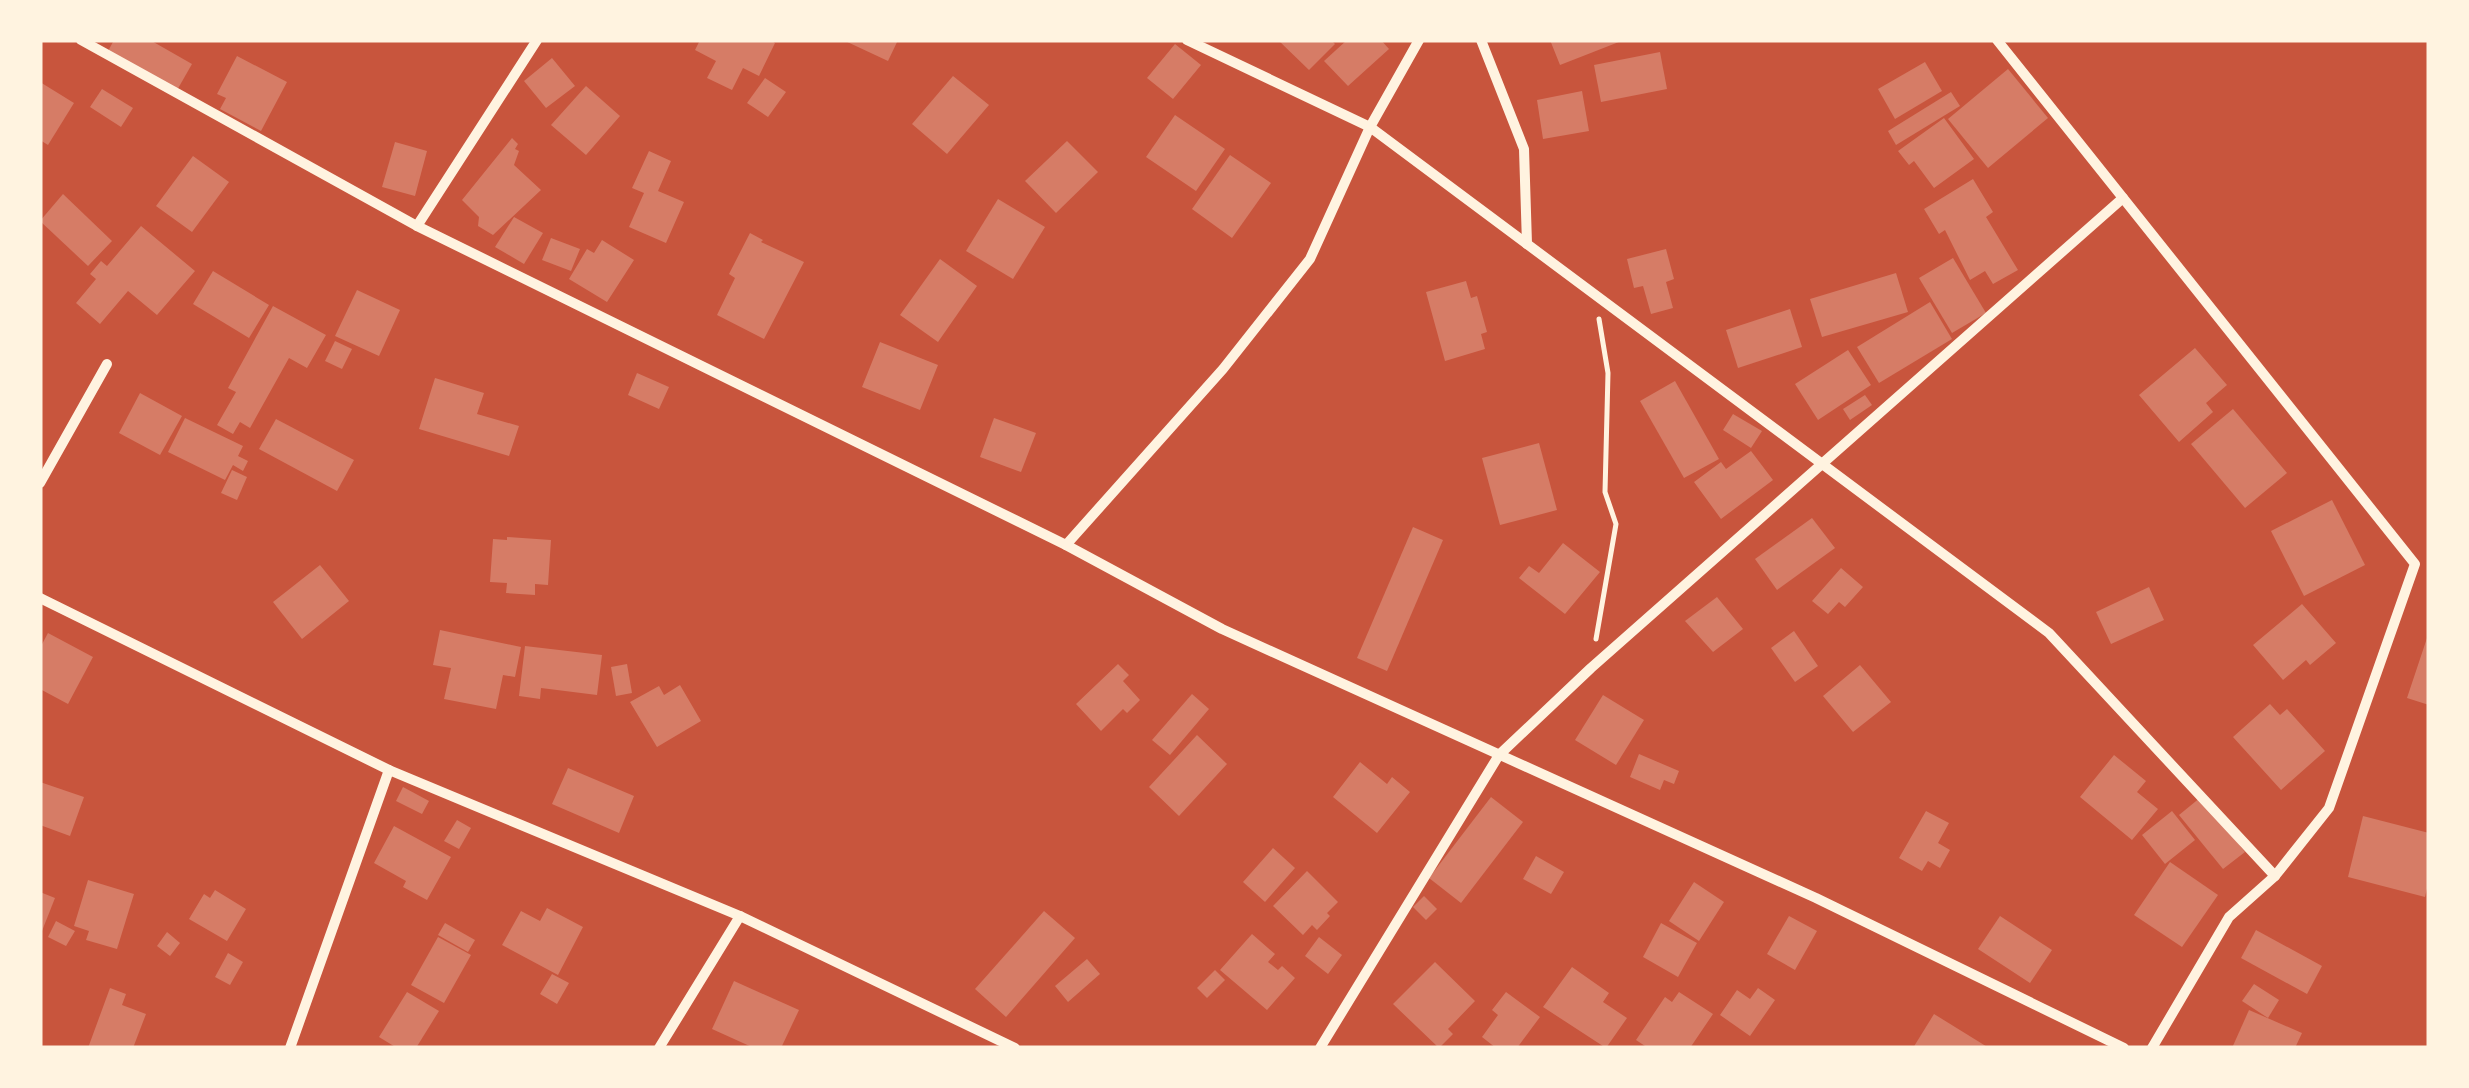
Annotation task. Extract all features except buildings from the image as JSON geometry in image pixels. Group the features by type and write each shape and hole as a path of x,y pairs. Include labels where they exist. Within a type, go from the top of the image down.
{"street":[{"path":"81,40 417,226 1066,545 1222,629 1816,898 2124,1048"},
{"path":"417,226 537,40"},
{"path":"1187,40 1370,128 2049,633 2275,876"},
{"path":"1066,545 1223,369 1310,259 1370,128 1419,40"},
{"path":"1481,40 1524,149 1527,244"},
{"path":"1997,40 2415,564 2329,808 2275,876 2229,916 2152,1048"},
{"path":"1320,1048 1499,754 1591,668 2123,198"},
{"path":"40,483 107,364"},
{"path":"40,598 389,770 740,916 1015,1048"},
{"path":"290,1048 389,770"},
{"path":"659,1048 740,916"}],"path":[{"path":"1591,668 1616,524 1605,492 1608,372 1597,296"}]}
